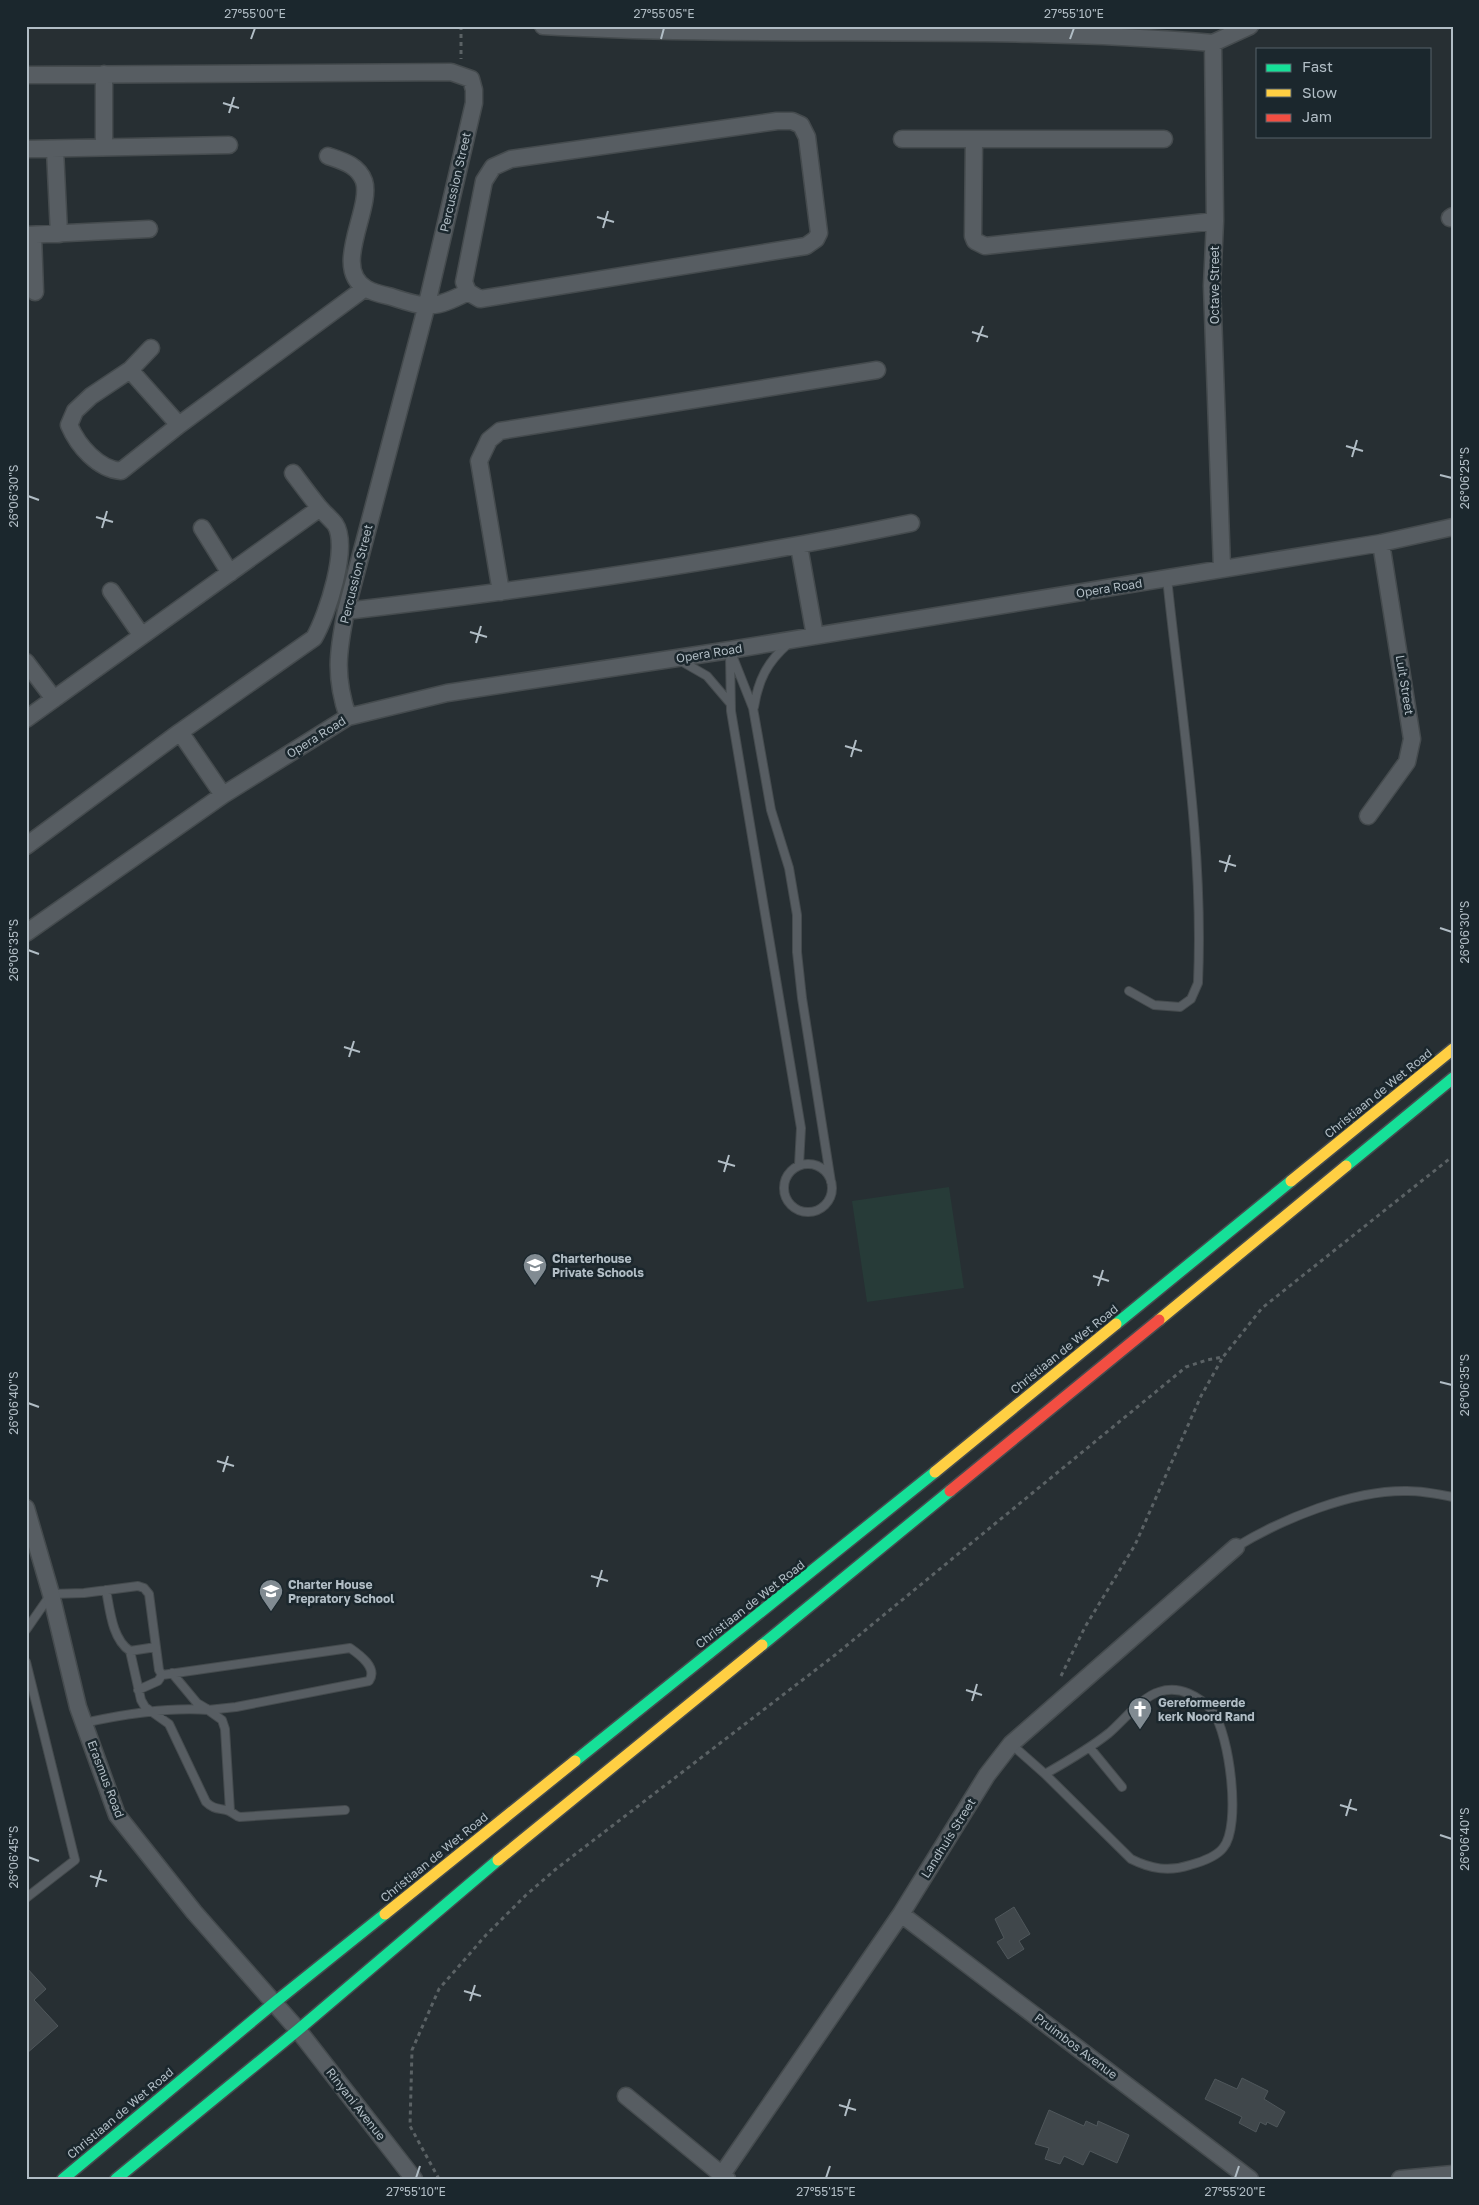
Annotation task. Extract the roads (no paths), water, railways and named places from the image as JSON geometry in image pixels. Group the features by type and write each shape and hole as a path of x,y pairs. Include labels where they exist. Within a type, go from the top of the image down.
{"main road":[{"name":"Christiaan de Wet Road","path":"63,2179 274,2003 882,1515 1453,1049"},
{"path":"116,2179 298,2030 517,1844 725,1676 1453,1078"}],"street":[{"path":"543,26 626,31 764,34 1119,35 1213,43 1250,26"},
{"name":"Octave Street","path":"1213,43 1215,221 1212,286 1222,568"},
{"name":"Percussion Street","path":"104,74 451,72 471,79 474,90 474,103 426,308 346,611 338,655 337,676 340,696 348,717"},
{"path":"26,75 104,74 104,148"},
{"path":"777,121 792,121 801,125 804,129 819,233 816,239 806,246 480,299 468,292 464,282 482,190 484,181 493,167 511,159 559,154 777,121"},
{"path":"902,139 1164,139"},
{"path":"974,139 973,236 979,244 985,246 1215,221"},
{"path":"26,149 54,150 229,145"},
{"path":"54,150 59,234"},
{"path":"328,156 355,168 364,182 363,207 351,248 352,268 356,278 365,288 426,308 449,302 468,292"},
{"path":"36,292 30,235 149,229"},
{"path":"151,348 130,370 90,396 75,411 69,426 72,433 97,463 110,470 121,471 179,425 365,288"},
{"path":"130,370 179,425"},
{"path":"501,592 479,461 489,440 500,431 877,370"},
{"path":"26,846 180,732 314,638 330,604 339,553 336,525 293,473"},
{"path":"26,719 320,508"},
{"path":"346,611 501,592 799,546 911,523"},
{"name":"Opera Road","path":"26,933 223,795 348,717 447,693 793,640 1381,542 1453,527"},
{"path":"202,528 230,573"},
{"name":"Luit Street","path":"1368,816 1407,762 1412,739 1381,542"},
{"path":"799,546 815,636"},
{"path":"111,591 142,636"},
{"path":"26,662 54,699"},
{"path":"180,732 223,795"},
{"name":"Erasmus Road","path":"26,1508 51,1594 78,1707 117,1815 194,1912 298,2030"},
{"name":"Landhuis Street","path":"722,2178 901,1914 987,1775 1012,1744 1236,1548"},
{"name":"Pruimbos Avenue","path":"901,1914 1250,2179"},
{"name":"Rinyani Avenue","path":"298,2030 414,2179"},
{"path":"626,2096 722,2178"},
{"path":"1400,2179 1442,2176"}],"lane":[{"path":"1129,992 1154,1005 1180,1007 1191,999 1198,983 1197,864 1188,748 1167,578"},
{"path":"753,708 757,686 766,669 776,654 793,640"},
{"path":"730,650 730,703 801,1128 799,1165"},
{"path":"730,650 753,708 772,810 789,868 797,916 797,952 802,998 831,1182 830,1198 818,1210 810,1212 795,1208 785,1197 784,1190 788,1175 799,1165 815,1165 828,1174 831,1182"},
{"path":"677,658 707,676 730,703"},
{"path":"1236,1548 1266,1530 1355,1497 1406,1491 1453,1497"},
{"path":"26,1630 51,1594 138,1586 144,1588 151,1603 159,1670 162,1674"},
{"path":"106,1590 114,1628 124,1646 130,1651 138,1690 145,1707 169,1724 206,1802 217,1810 230,1811 235,1816 240,1817 344,1810"},
{"path":"130,1651 156,1646"},
{"path":"84,1723 119,1715 183,1709 208,1710 236,1707 361,1683 369,1681 372,1677 371,1670 361,1656 350,1648 162,1674"},
{"path":"26,1662 75,1860 26,1898"},
{"path":"172,1673 196,1703 222,1720 225,1729 230,1811"},
{"path":"138,1690 158,1681 162,1674"},
{"path":"1012,1744 1132,1860 1147,1867 1164,1869 1182,1868 1206,1860 1223,1848 1234,1818 1228,1760 1214,1713 1194,1695 1178,1690 1167,1690 1153,1694 1090,1748 1045,1774"},
{"path":"1090,1748 1122,1787"}],"place":[{"name":"Charterhouse Private Schools","path":"535,1286"},
{"name":"Charter House Prepratory School","path":"271,1612"},
{"name":"Gereformeerde kerk Noord Rand","path":"1140,1730"}]}
